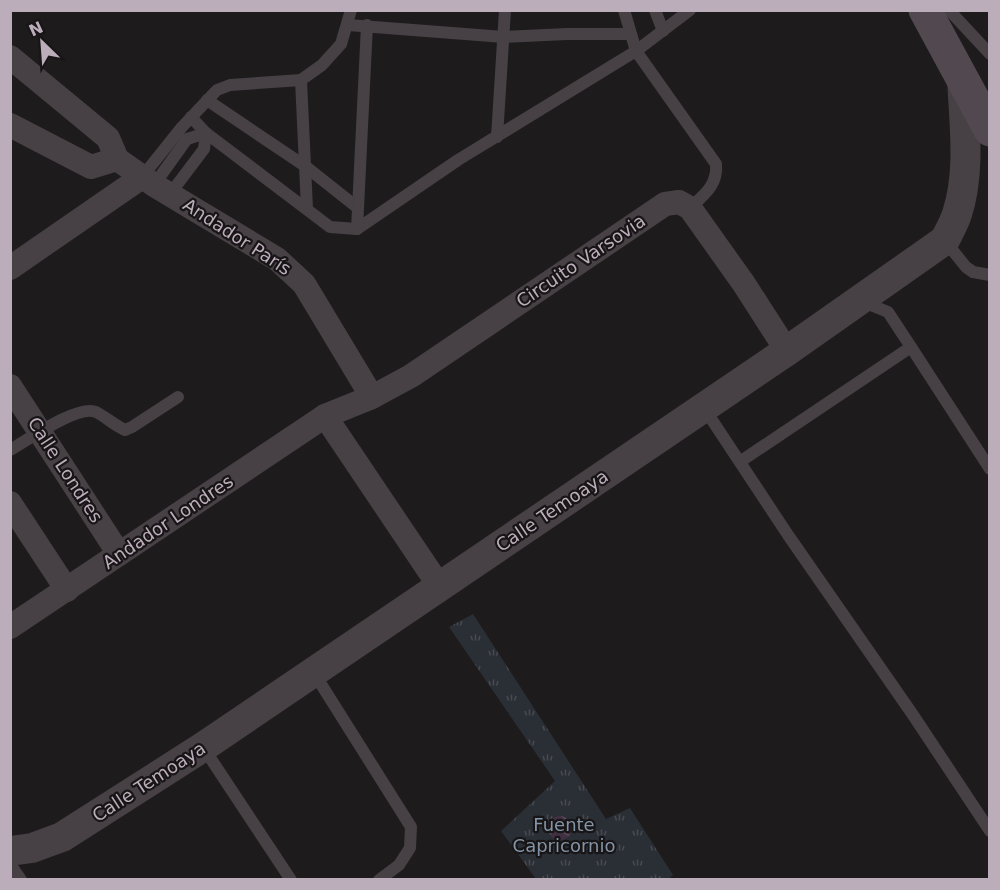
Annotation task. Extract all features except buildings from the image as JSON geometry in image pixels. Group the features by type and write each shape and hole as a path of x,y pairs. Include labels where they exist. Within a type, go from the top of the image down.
{"main road":[{"path":"925,10 990,130"}],"street":[{"name":"Andador París","path":"10,57 108,138 117,159 277,260 304,284 372,397"},
{"name":"Calle Temoaya","path":"10,851 32,848 62,837 203,747 788,351 945,240 957,216 963,188 965,165 962,78"},
{"path":"10,125 92,166 117,159"},
{"path":"10,268 156,185"},
{"name":"Circuito Varsovia","path":"325,416 372,397 411,376 665,204 679,202 690,208"},
{"path":"690,208 788,351"},
{"name":"Calle Londres","path":"10,386 119,554"},
{"path":"325,416 440,587"},
{"name":"Andador Londres","path":"10,627 325,416"},
{"path":"10,503 68,590"}],"lane":[{"path":"156,185 191,117 218,90 230,85 301,80 332,56 341,44 351,10"},
{"path":"497,136 506,10"},
{"path":"624,10 636,51 716,164 717,175 711,188 690,208"},
{"path":"655,10 663,31"},
{"path":"191,117 206,133 330,227 357,229 497,136 636,51 690,10"},
{"path":"949,10 990,54"},
{"path":"348,25 504,37 630,34"},
{"path":"357,229 367,25"},
{"path":"301,80 307,209"},
{"path":"207,100 305,166 358,208"},
{"path":"156,185 204,149 206,133"},
{"path":"156,185 187,139 206,133"},
{"path":"945,240 966,267 973,272 990,275"},
{"path":"859,301 888,312 990,469"},
{"path":"741,461 911,347"},
{"path":"10,450 68,417 85,410 95,411 125,430 178,397"},
{"path":"704,408 741,461 764,500 913,715 990,831"},
{"path":"314,673 411,827 410,848 399,866 379,879"},
{"path":"203,747 291,879"},
{"path":"10,864 21,879"}],"green space":[{"name":"Fuente Capricornio","path":"473,614 606,819 630,808 673,875 667,880 536,879 501,831 555,781 449,627"}],"water":[{"path":"560,816 569,819 572,828 569,837 560,840 551,837 548,828 551,819"}]}
